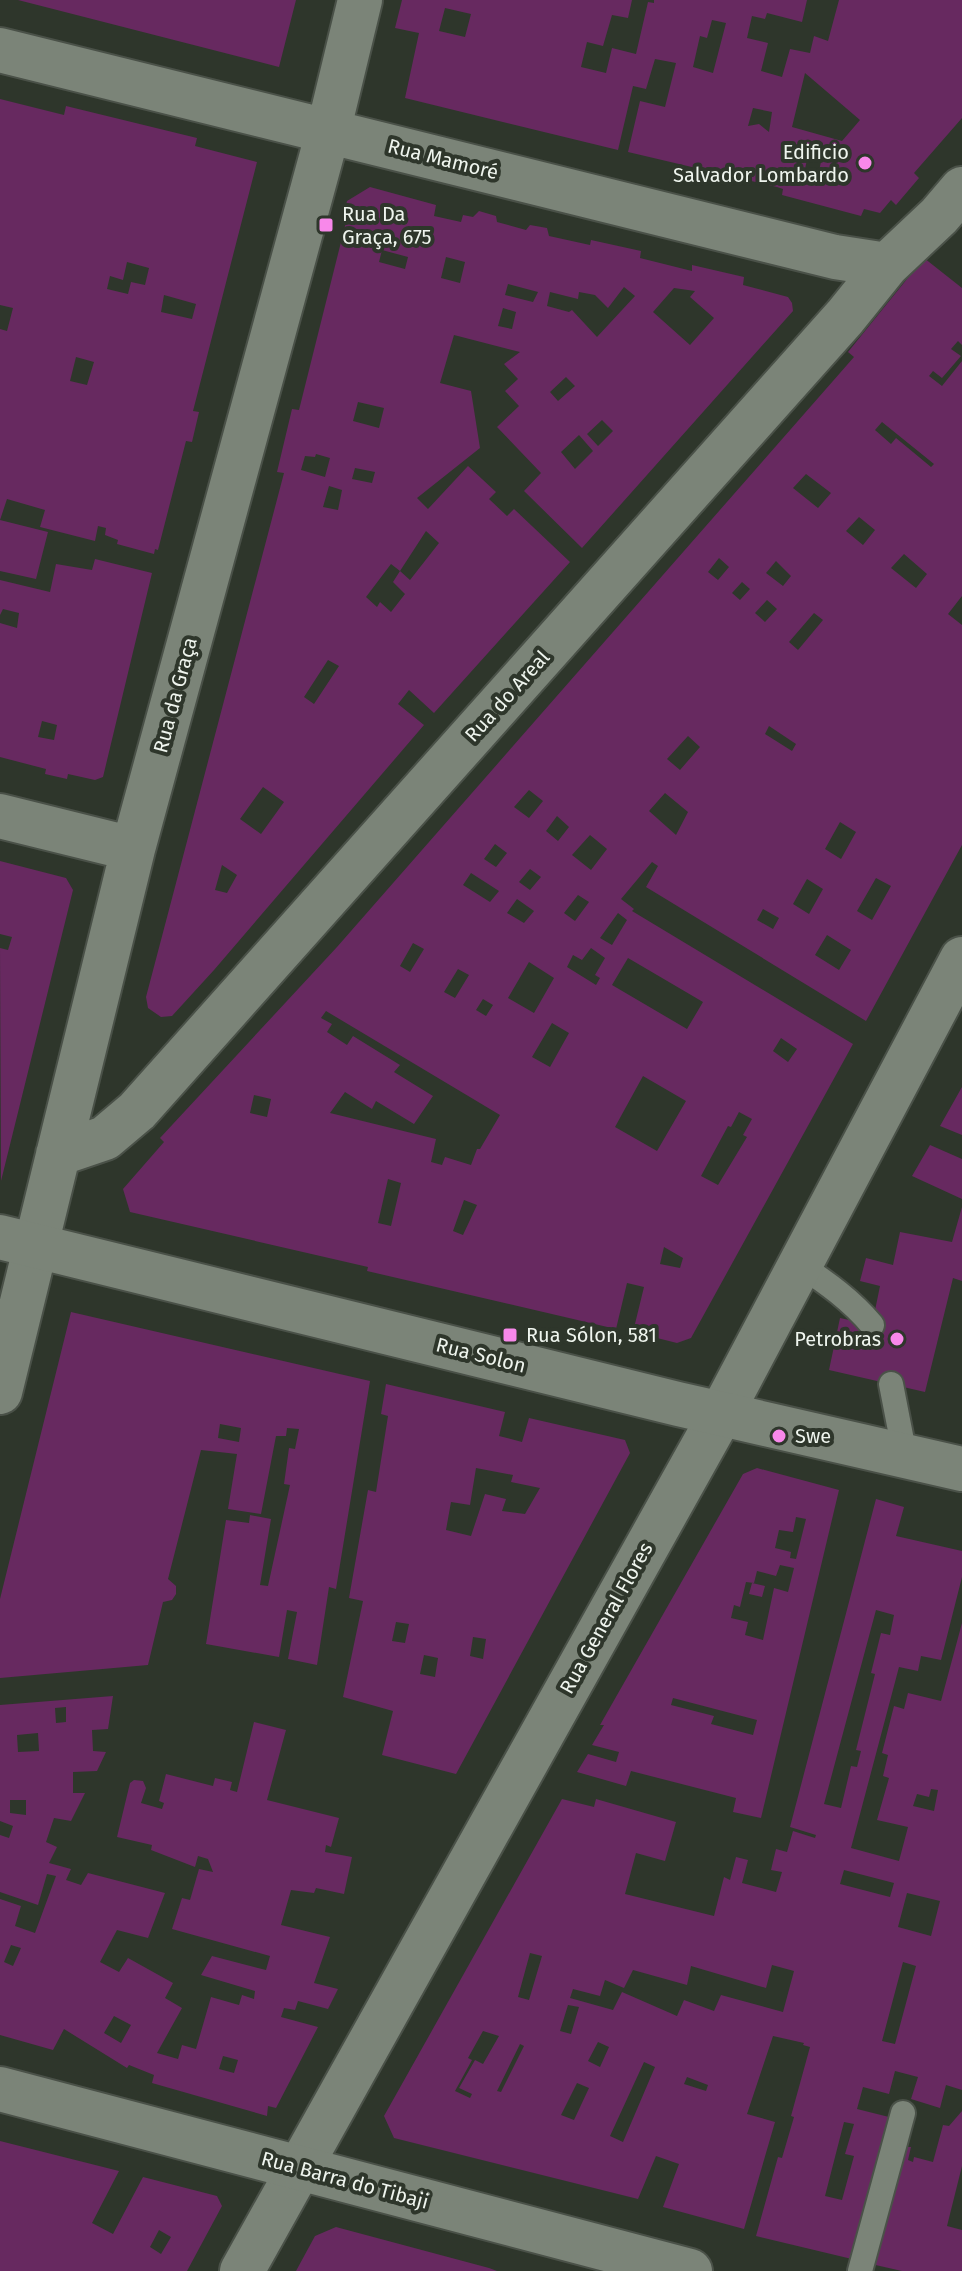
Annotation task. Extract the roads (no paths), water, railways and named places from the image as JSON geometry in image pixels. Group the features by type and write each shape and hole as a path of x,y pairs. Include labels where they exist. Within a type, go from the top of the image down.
{"street":[{"name":"Rua da Graça","path":"0,1392 18,1242 58,1154 133,849 328,132 360,0"},
{"name":"Rua Mamoré","path":"0,50 835,257 887,265"},
{"name":"Rua do Areal","path":"58,1154 105,1138 137,1111 834,329 887,265 954,208"},
{"path":"0,816 133,849"},
{"name":"Rua General Flores","path":"242,2271 721,1414 962,959"},
{"name":"Rua Solon","path":"18,1242 721,1414 962,1469"},
{"name":"Rua Barra do Tibaji","path":"0,2089 690,2271"}],"lane":[{"path":"800,1265 854,1304 872,1325"},
{"path":"891,1384 905,1456"},
{"path":"860,2271 903,2113"}],"place":[{"name":"Edificio Salvador Lombardo","path":"865,163"},
{"name":"Rua Da Graça, 675","path":"326,225"},
{"name":"Rua Sólon, 581","path":"510,1335"},
{"name":"Petrobras","path":"897,1339"},
{"name":"Swe","path":"779,1436"}]}
